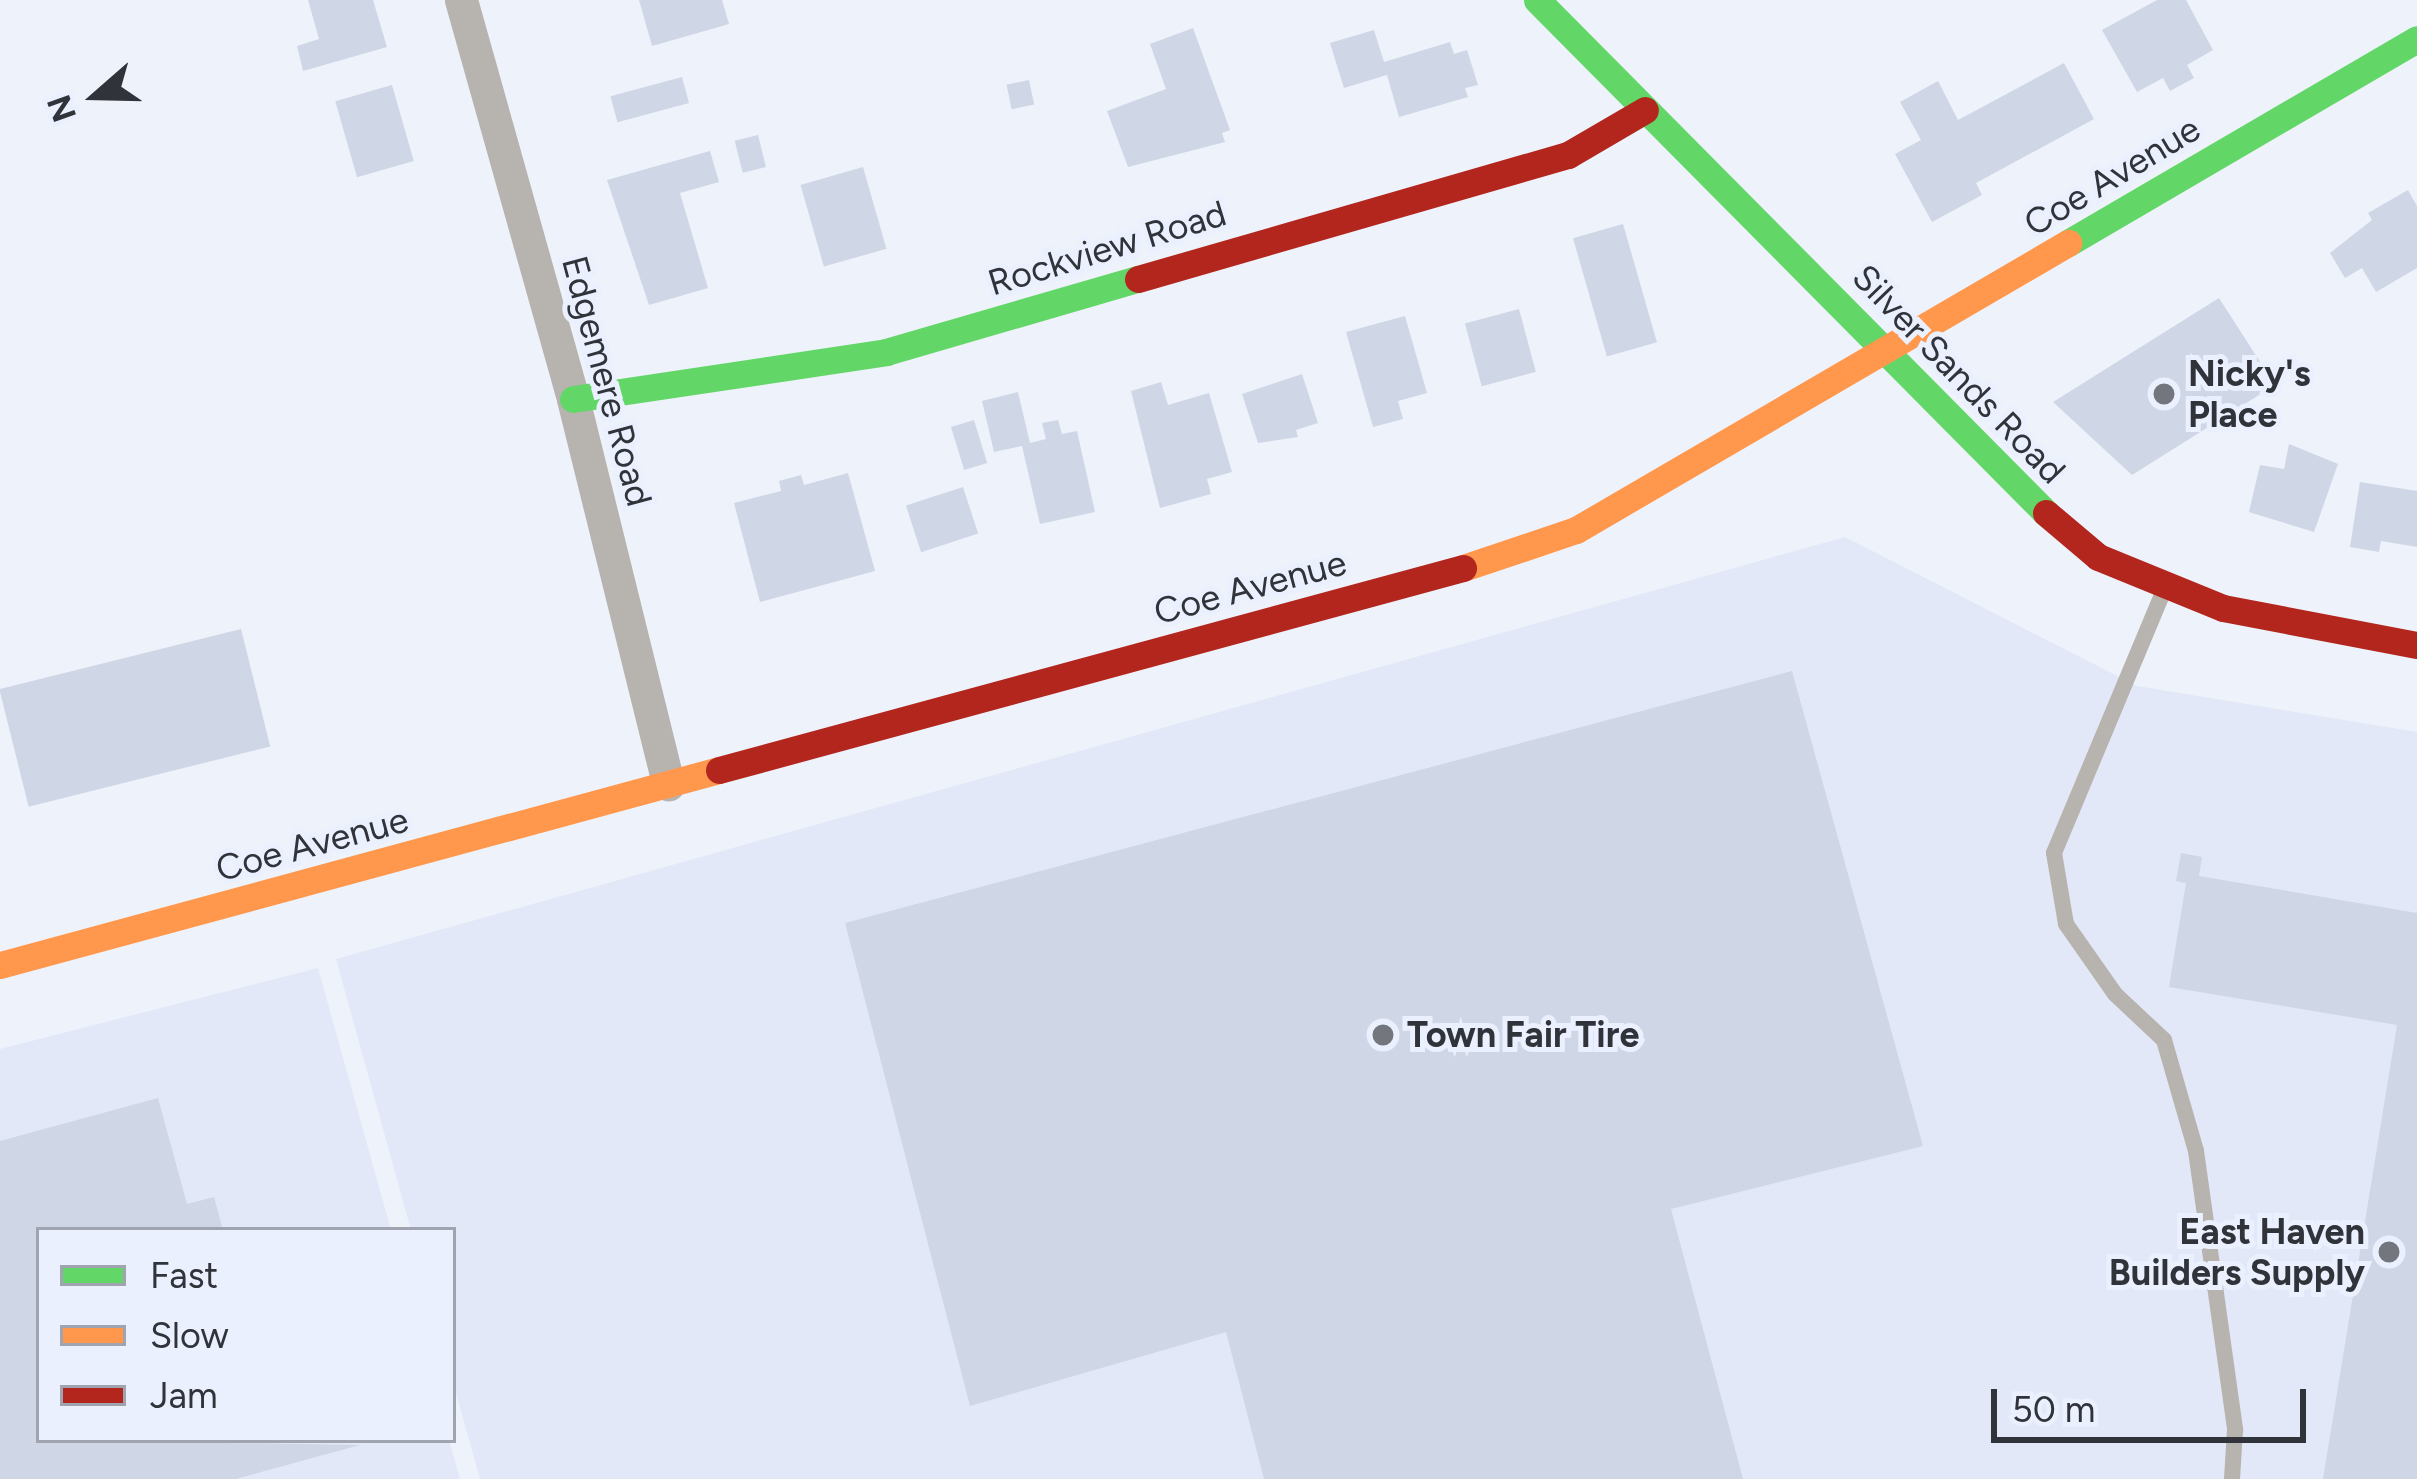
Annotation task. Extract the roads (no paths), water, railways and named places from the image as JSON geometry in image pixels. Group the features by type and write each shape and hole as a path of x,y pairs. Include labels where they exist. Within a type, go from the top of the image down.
{"main road":[{"name":"Silver Sands Road","path":"1537,0 2055,523 2098,556 2164,589 2223,608 2417,645"},
{"name":"Coe Avenue","path":"0,965 1576,530 2417,39"},
{"name":"Rockview Road","path":"574,399 886,352 1568,154 1645,110"}],"street":[{"name":"Edgemere Road","path":"461,0 574,399 668,784"}],"lane":[{"path":"2164,589 2054,853 2066,924 2115,994 2164,1040 2171,1062 2196,1151 2235,1430 2231,1479"}],"place":[{"name":"Nicky's Place","path":"2164,394"},
{"name":"Town Fair Tire","path":"1383,1035"},
{"name":"East Haven Builders Supply","path":"2389,1252"}]}
